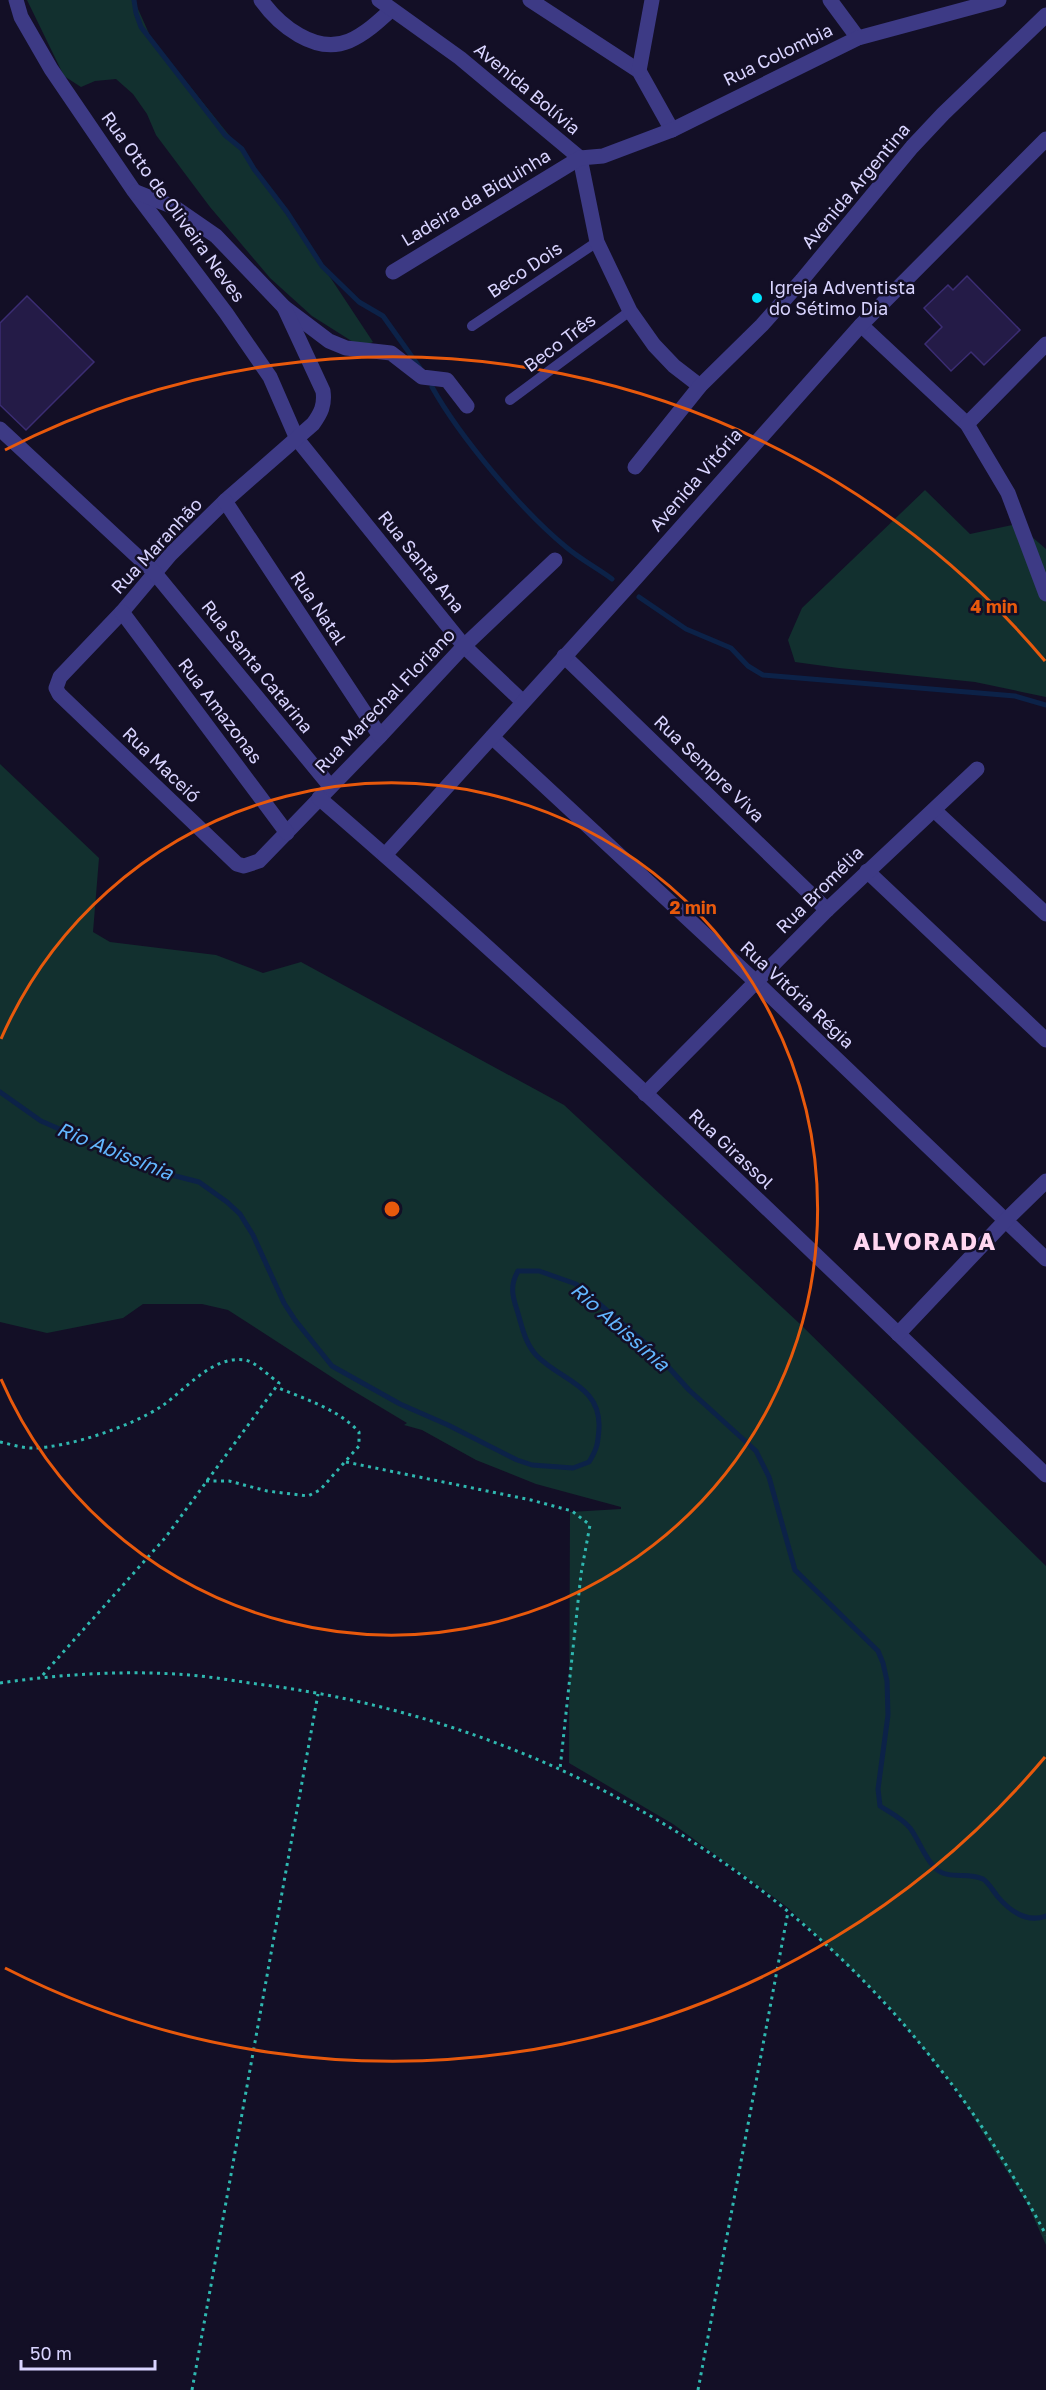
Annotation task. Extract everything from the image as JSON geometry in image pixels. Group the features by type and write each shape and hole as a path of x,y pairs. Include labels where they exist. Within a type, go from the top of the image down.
{"street":[{"name":"Rua Otto de Oliveira Neves","path":"16,0 21,17 51,69 134,191 226,313 270,377 297,439"},
{"path":"261,0 283,24 298,35 332,45 347,42 368,30 385,5"},
{"path":"530,0 639,71 672,130"},
{"path":"639,71 652,0"},
{"path":"830,0 858,38"},
{"name":"Rua Colombia","path":"580,158 603,156 672,130 858,38 999,0"},
{"name":"Avenida Bolívia","path":"385,5 460,58 580,158 597,242 630,311 654,345 674,366 700,386"},
{"name":"Avenida Argentina","path":"635,467 700,386 769,318 943,114 1046,15"},
{"name":"Avenida Vitória","path":"385,855 861,325 1046,139"},
{"name":"Ladeira da Biquinha","path":"393,272 580,158"},
{"path":"134,191 174,207 216,236 284,307 329,341 346,348 391,353 419,375 447,381 467,406"},
{"name":"Rua Maranhão","path":"56,688 60,677 122,612 154,572 225,501 297,439 321,413 324,402 323,391 284,307"},
{"path":"861,325 967,424 1008,493 1046,594"},
{"path":"967,424 1046,344"},
{"name":"Rua Santa Catarina","path":"0,429 154,572 330,786"},
{"name":"Rua Santa Ana","path":"297,439 464,646 523,702"},
{"name":"Rua Natal","path":"225,501 380,736"},
{"name":"Rua Marechal Floriano","path":"244,866 259,861 464,646 555,560"},
{"name":"Rua Amazonas","path":"122,612 287,833"},
{"name":"Rua Sempre Viva","path":"564,656 827,910"},
{"name":"Rua Maceió","path":"56,688 58,694 228,856 237,864 244,866"},
{"name":"Rua Vitória Régia","path":"492,737 756,982 1046,1259"},
{"name":"Rua Bromélia","path":"645,1094 827,910 977,770"},
{"name":"Rua Girassol","path":"319,798 385,855 645,1094 1046,1475"},
{"path":"934,810 1046,914"},
{"path":"867,871 1046,1040"},
{"path":"898,1334 1046,1181"}],"lane":[{"name":"Beco Dois","path":"472,326 597,242"},
{"name":"Beco Três","path":"510,400 630,311"}],"path":[{"path":"0,1442 30,1448 57,1446 114,1429 160,1407 202,1374 227,1361 247,1360 279,1383 158,1546 40,1678"},
{"path":"206,1481 229,1481 267,1491 308,1496 320,1490 359,1446 359,1432 349,1421 332,1411 276,1387"},
{"path":"346,1462 531,1500 572,1511 590,1525 581,1574 560,1769"},
{"path":"0,1683 103,1674 190,1675 318,1694 404,1713 456,1728 560,1769 605,1791 661,1822 742,1876 788,1912 863,1982 935,2062 997,2149 1046,2235"},
{"path":"192,2390 318,1694"},
{"path":"698,2390 788,1912"}],"green space":[{"path":"27,0 134,0 151,38 241,150 373,342 361,347 312,316 270,278 210,207 156,135 147,114 133,94 116,79 95,81 81,87 64,76"},
{"path":"925,490 970,534 1017,524 1046,549 1046,697 975,682 795,662 788,640 802,608"},
{"path":"0,764 99,858 93,932 110,942 216,955 263,973 301,962 564,1105 799,1323 1046,1566 1046,2245 1028,2205 955,2088 887,2004 787,1907 673,1824 569,1763 570,1512 621,1509 621,1507 536,1484 476,1460 422,1430 404,1425 407,1423 228,1310 202,1304 143,1304 123,1318 47,1333 0,1322"}],"building":[{"path":"967,276 1020,330 984,365 971,352 951,371 925,344 942,327 924,308 948,285 953,290"},
{"path":"27,296 94,362 26,430 0,405 0,323"}],"waterway":[{"path":"134,0 141,27 225,135 242,149 322,266 359,302 383,316 420,368"},
{"path":"432,387 458,428 511,493 548,532 612,579"},
{"path":"639,597 686,629 731,648 748,666 763,675 1015,696 1046,705"},
{"name":"Rio Abissínia","path":"0,1092 41,1121 156,1171 199,1182 240,1214 253,1235 284,1303 332,1366 400,1404 532,1465 573,1468 589,1462 598,1442 598,1414 587,1393 547,1365 530,1346 514,1300 514,1281 518,1271 539,1271 576,1284 652,1349 689,1390 756,1451 769,1477 795,1570 878,1651 887,1681 888,1715 878,1789 880,1806 907,1824 928,1859 940,1872 983,1879 1013,1911 1032,1918 1046,1916"}],"place":[{"name":"Igreja Adventista do Sétimo Dia","path":"757,298"}],"district":[{"name":"ALVORADA","path":"925,1242"}]}
